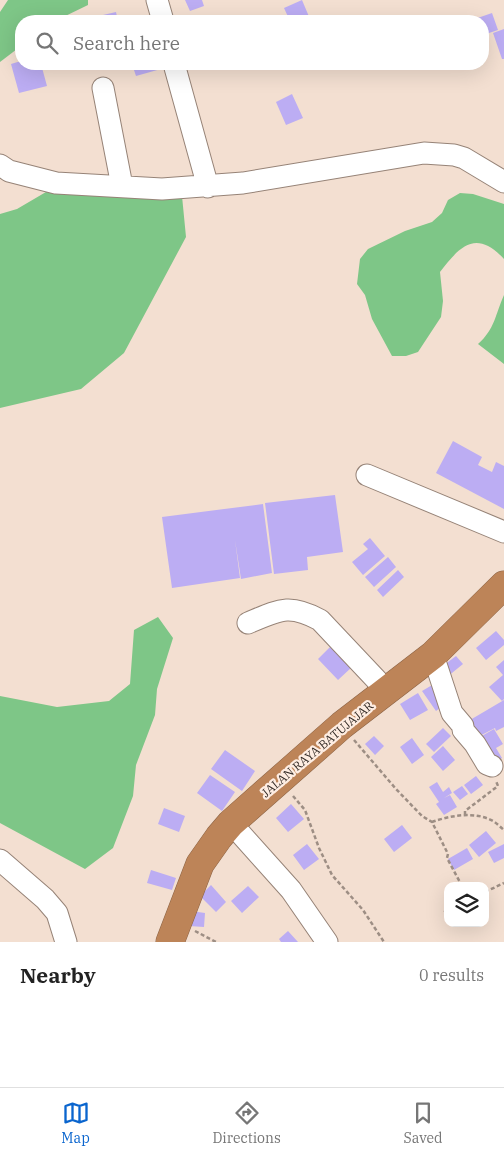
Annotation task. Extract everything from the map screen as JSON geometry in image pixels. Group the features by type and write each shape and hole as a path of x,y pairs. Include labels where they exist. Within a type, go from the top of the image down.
{"highway":[{"name":"JALAN RAYA BATUJAJAR","path":"181,936 200,864 219,837 278,781 342,725 433,655 504,585"}],"street":[{"path":"157,0 161,15"},
{"path":"176,70 208,187"},
{"path":"103,88 122,186"},
{"path":"0,165 9,171 56,183 162,189 243,184 424,153 454,155 464,158 504,182"},
{"path":"367,475 504,532"},
{"path":"248,623 273,612 287,609 308,613 320,620 387,691"},
{"path":"433,655 452,712 475,744 486,764 492,766"},
{"path":"232,823 291,890 327,942"},
{"path":"0,860 45,898 56,913 66,942"}],"path":[{"path":"342,725 396,789 422,816 432,822 448,854 446,858 460,882"},
{"path":"465,815 465,810 498,786 492,766"},
{"path":"278,781 305,810 319,848 332,875 363,910 384,942"},
{"path":"432,822 465,815 478,816 491,820 504,830"},
{"path":"489,891 504,885"},
{"path":"181,936 216,942"}],"green space":[{"path":"8,0 88,0 88,5 67,15 15,15 15,51 0,62 0,12"},
{"path":"46,192 182,196 186,237 124,353 81,389 0,408 0,214 17,209"},
{"path":"460,193 473,194 504,204 504,259 494,250 477,243 469,244 454,255 440,272 443,301 441,317 418,352 406,356 392,356 372,319 365,295 357,284 360,259 368,249 405,231 432,222 442,213 448,200"},
{"path":"504,295 504,364 478,344 488,333"},
{"path":"158,617 173,638 157,689 155,715 136,765 133,796 113,848 85,869 0,823 0,696 57,707 109,701 130,684 134,630"}],"building":[{"path":"185,0 202,0 204,6 190,11"},
{"path":"302,0 308,15 287,15 284,8"},
{"path":"116,12 117,15 103,15"},
{"path":"492,13 498,30 489,33 489,15 486,15"},
{"path":"504,29 504,59 502,59 493,33"},
{"path":"15,63 15,70 43,70 47,86 19,93 11,64"},
{"path":"134,70 157,70 136,76"},
{"path":"292,94 303,118 286,125 276,102"},
{"path":"453,441 482,457 478,465 492,472 496,462 504,466 504,509 436,473"},
{"path":"335,495 343,552 307,557 308,570 274,574 265,503"},
{"path":"263,504 272,573 241,579 235,540 240,578 172,588 162,517"},
{"path":"370,538 385,556 363,575 352,562 368,549 363,544"},
{"path":"388,557 396,567 374,587 365,577"},
{"path":"398,570 404,577 383,597 377,590"},
{"path":"496,631 504,640 504,645 486,660 476,648"},
{"path":"332,645 352,667 338,680 318,659"},
{"path":"456,656 463,664 447,677 440,668"},
{"path":"504,660 504,699 502,701 489,687 503,675 496,667"},
{"path":"439,681 448,702 436,711 422,691"},
{"path":"418,693 428,710 410,720 400,704"},
{"path":"504,700 504,727 496,731 495,728 474,739 465,723"},
{"path":"443,728 451,736 434,752 426,744"},
{"path":"494,729 503,744 496,748 502,758 492,764 480,737"},
{"path":"374,736 384,746 375,755 365,744"},
{"path":"412,738 424,755 412,764 400,747"},
{"path":"443,746 455,760 443,771 431,757"},
{"path":"225,750 255,771 242,791 211,769"},
{"path":"210,775 235,792 222,811 197,793"},
{"path":"476,776 483,785 471,794 464,785"},
{"path":"437,782 443,792 449,787 452,793 444,798 450,795 457,807 444,815 436,804 439,802 429,787"},
{"path":"462,786 468,794 460,800 453,792"},
{"path":"291,804 304,819 288,832 276,818"},
{"path":"164,808 185,816 179,832 158,824"},
{"path":"402,825 412,838 394,852 384,839"},
{"path":"486,831 496,843 479,857 469,845"},
{"path":"307,844 319,859 304,870 293,855"},
{"path":"504,844 504,858 494,863 488,852"},
{"path":"467,848 473,859 454,870 448,859"},
{"path":"151,870 176,878 172,890 147,883"},
{"path":"211,885 226,902 216,912 200,896"},
{"path":"248,886 259,897 242,913 231,901"},
{"path":"191,911 205,913 204,927 189,926"},
{"path":"288,931 298,942 281,942 279,939"}]}
